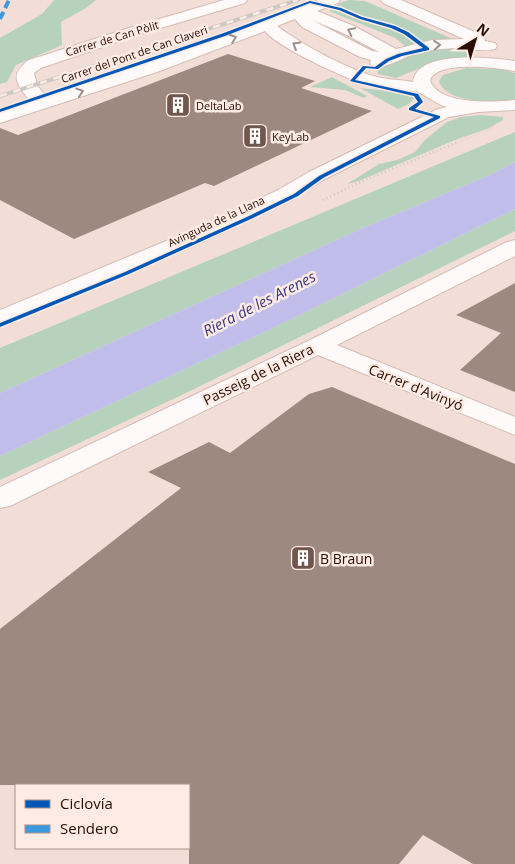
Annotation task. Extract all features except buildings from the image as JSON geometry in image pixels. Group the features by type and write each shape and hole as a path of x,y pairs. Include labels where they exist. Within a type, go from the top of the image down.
{"street":[{"name":"Carrer de Can Pòlit","path":"44,104 37,99 25,80 25,71 35,64 129,32 240,0"},
{"name":"Carrer del Pont de Can Claveri","path":"0,118 151,68 333,0"},
{"path":"388,0 481,40 488,54"},
{"path":"301,11 302,18 307,24 366,54 389,57"},
{"path":"269,25 272,30 301,48 351,74 379,82 424,88 439,98 476,107 499,108 515,105"},
{"path":"364,78 375,64 389,57 419,47 447,44 472,43 488,54 515,66"},
{"path":"424,88 422,76 427,72 440,66 469,62 488,54"},
{"name":"Avinguda de la Llana","path":"0,304 217,214 297,176 432,107 439,98"},
{"name":"Avinguda de la Llana","path":"0,318 214,228 301,187 316,176 444,113 476,107"},
{"name":"Passeig de la Riera","path":"0,499 317,346 515,247"},
{"name":"Carrer d'Avinyó","path":"317,346 515,427"}],"path":[{"path":"337,193 428,153 497,126"}],"green space":[{"path":"54,0 96,0 61,22 62,45 16,65 7,82 0,84 0,38 42,14"},
{"path":"349,0 365,1 455,40 405,46 395,38 329,11 342,2"},
{"path":"449,47 465,47 475,50 474,55 425,66 396,78 378,74 377,69 394,59"},
{"path":"466,68 499,69 515,73 515,99 507,101 472,100 451,94 443,88 439,81 443,75"},
{"path":"332,77 367,96 364,98 345,90 310,87"},
{"path":"360,88 407,93 414,98 409,104 398,109"},
{"path":"481,115 503,117 503,120 489,128 455,140 359,181 347,184 379,164 397,160 415,152 426,139 447,122 461,117"},
{"path":"515,132 515,162 488,176 363,228 0,393 0,348"},
{"path":"515,209 515,231 184,394 0,480 0,456 277,326"}],"water":[{"name":"Riera de les Arenes","path":"515,162 515,209 277,326 0,456 0,393 363,228 488,176"}],"railway":[{"path":"0,96 298,0"}],"marked path":[{"path":"0,19 9,0"}],"cycle path":[{"path":"0,111 223,35 310,2 340,9 361,18 393,27 406,33 427,49 400,55 376,68 365,67 352,81 416,95 421,102 411,109"},
{"path":"0,325 127,273 251,217 296,195 321,177 438,117 411,109"}],"place":[{"name":"DeltaLab","path":"178,105"},
{"name":"KeyLab","path":"255,136"},
{"name":"B Braun","path":"303,558"}]}
